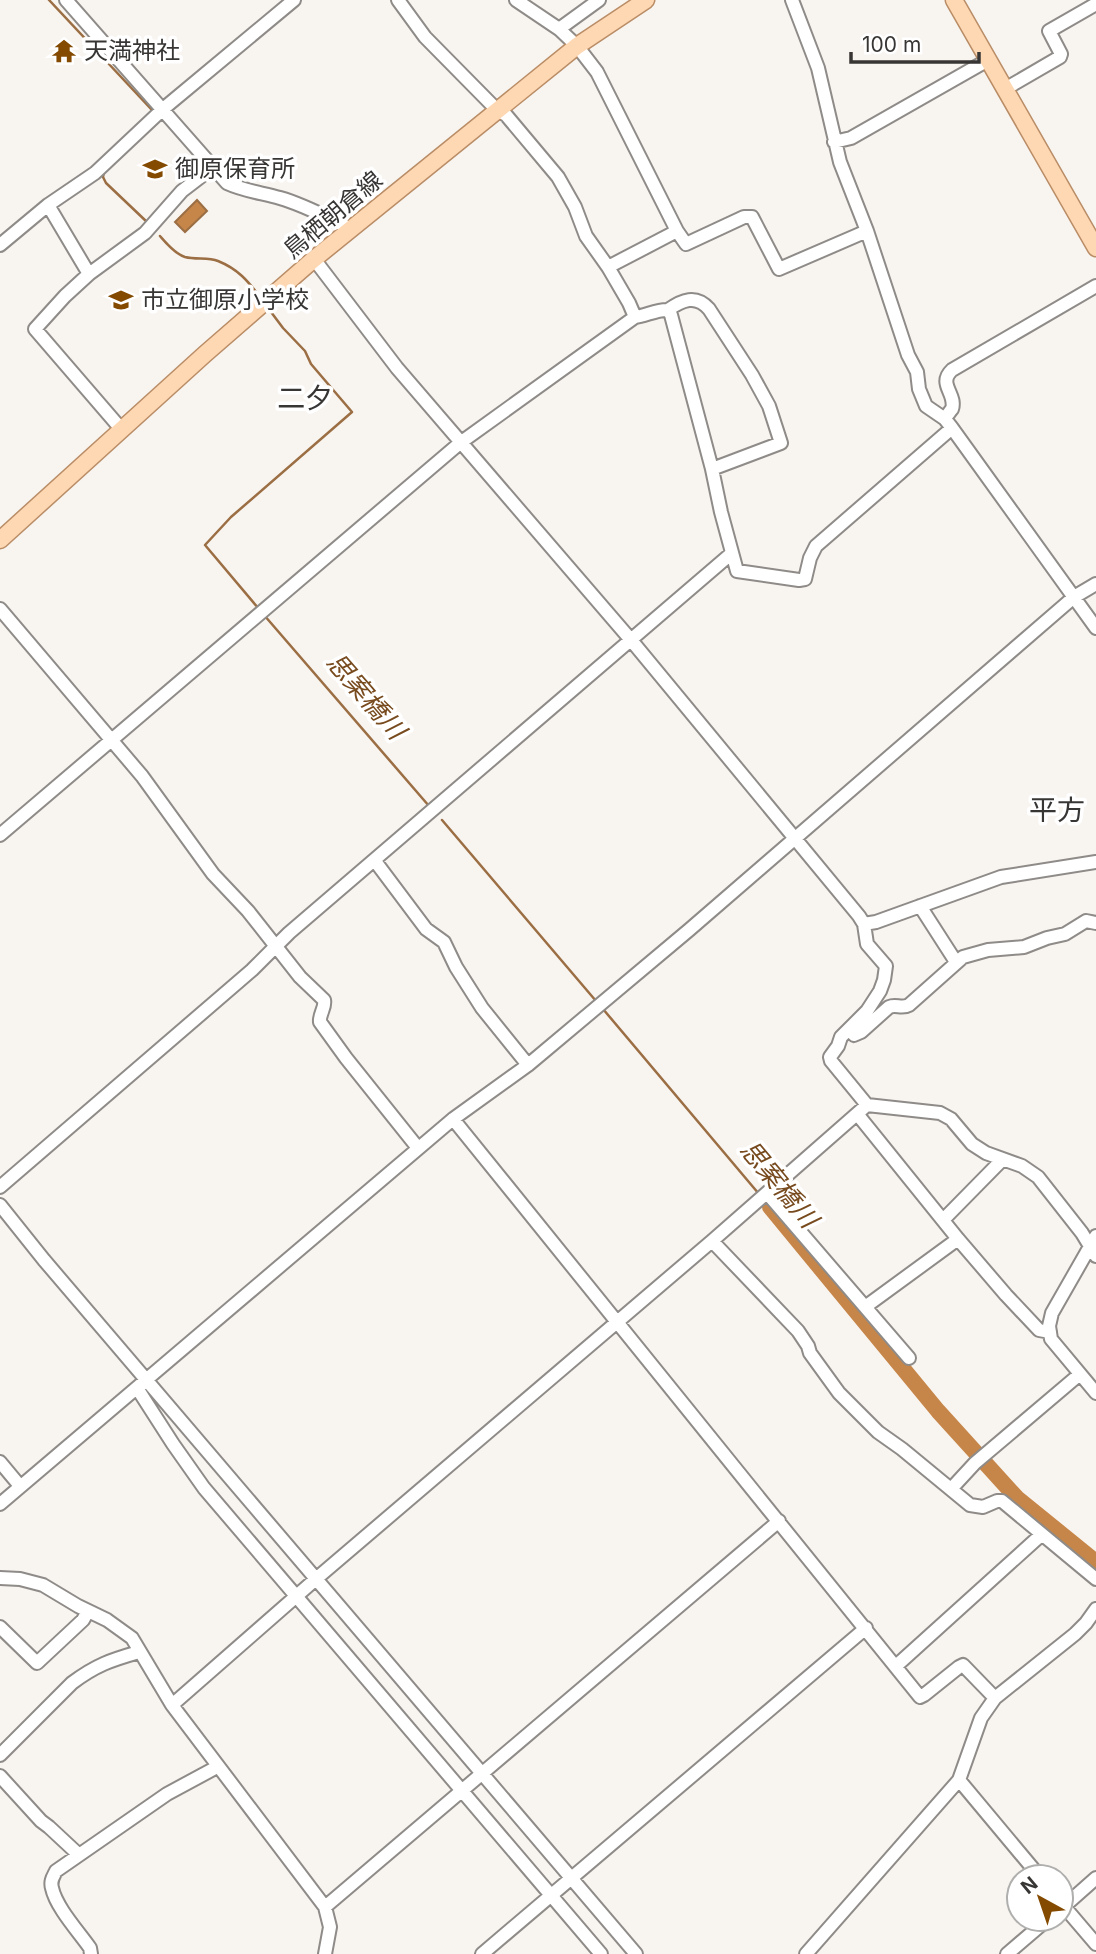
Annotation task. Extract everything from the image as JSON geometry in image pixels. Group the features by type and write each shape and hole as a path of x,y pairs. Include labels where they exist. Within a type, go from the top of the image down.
{"main road":[{"name":"鳥栖朝倉線","path":"0,540 314,259 577,46 646,0"},
{"path":"954,0 1096,248"}],"street":[{"path":"65,0 227,183 311,209 351,229"},
{"path":"0,245 48,205 95,173 163,109 294,0"},
{"path":"398,0 425,37 497,110 506,115 558,177 575,207 586,236 608,267 635,317"},
{"path":"516,0 559,29 577,46 597,72 684,242 688,244 752,216 779,269 867,231"},
{"path":"559,29 599,0"},
{"path":"792,0 818,68 840,162 867,231 908,355 917,372 919,389 926,406 948,424 1096,628"},
{"path":"1005,89 1060,57 1049,31 1096,4"},
{"path":"834,142 851,138 988,60"},
{"path":"122,430 35,329 89,274 145,233 182,191 212,168"},
{"path":"48,205 89,274"},
{"path":"608,267 677,231"},
{"path":"314,259 397,368 631,640 859,916 864,924 867,944 886,966 886,970 880,991 867,1011 841,1037 830,1057 863,1110 958,1239 1030,1321 1039,1330 1050,1332"},
{"path":"668,310 737,571 799,580 804,579 816,546 948,424 952,402 946,382 947,375 952,370 1096,286"},
{"path":"0,835 460,443 635,317 668,310 686,300 697,300 709,309 752,374 769,406 781,443 712,469"},
{"path":"0,1187 252,970 276,945 732,553"},
{"path":"0,1504 418,1148 528,1065 689,930 1074,597 1096,584"},
{"path":"0,609 156,793 213,874 276,945 300,977 324,1000 320,1021 418,1148"},
{"path":"375,861 426,929 444,942 478,1002 528,1065"},
{"path":"864,924 1001,877 1096,862"},
{"path":"920,906 956,962"},
{"path":"849,1029 855,1035 889,1007 909,1005 963,957 988,950 1024,947 1065,934 1087,921 1096,923"},
{"path":"172,1705 863,1110 940,1113 951,1119 972,1144 986,1153 1022,1166 1038,1177 1094,1246 1052,1313 1049,1325 1051,1339 1096,1393"},
{"path":"453,1119 920,1697 963,1665 995,1698"},
{"path":"943,1220 1002,1160"},
{"path":"763,1196 909,1358"},
{"path":"0,1205 636,1954"},
{"path":"865,1307 958,1239"},
{"path":"712,1241 798,1331 810,1353 839,1393 878,1432 970,1505 983,1507 1002,1501 1096,1580"},
{"path":"951,1489 975,1463 1080,1374"},
{"path":"137,1388 204,1488 601,1954"},
{"path":"0,1462 20,1486"},
{"path":"325,1907 779,1521"},
{"path":"896,1666 1041,1535"},
{"path":"0,1578 20,1579 43,1585 125,1632 136,1644 172,1705 325,1907 330,1927 325,1954"},
{"path":"806,1954 959,1780 981,1718 995,1698 1075,1634 1096,1609"},
{"path":"0,1627 37,1663 83,1620 89,1611"},
{"path":"482,1954 866,1628"},
{"path":"0,1755 85,1673 105,1662 139,1652"},
{"path":"91,1954 90,1948 52,1889 51,1880 56,1871 166,1794 217,1767"},
{"path":"0,1776 41,1821 78,1854"},
{"path":"959,1780 1028,1863"},
{"path":"1075,1895 1096,1878"},
{"path":"1075,1921 1096,1944"},
{"path":"1007,1954 1032,1933"}],"shaded area":[{"path":"197,200 207,211 185,232 175,222"}],"waterway":[{"path":"49,0 151,109"},
{"path":"104,172 106,183 147,222"},
{"path":"160,236 181,256 225,264 247,281 260,297"},
{"path":"259,609 205,545 231,517 352,412 268,308"},
{"name":"思案橋川","path":"264,615 429,806"},
{"name":"思案橋川","path":"442,820 596,1001"},
{"name":"思案橋川","path":"603,1009 759,1194"},
{"name":"思案橋川","path":"765,1202 770,1207"},
{"name":"思案橋川","path":"770,1207 938,1411 1017,1498 1096,1562"}],"place":[{"name":"天満神社","path":"64,51"},
{"name":"御原保育所","path":"155,169"},
{"name":"市立御原小学校","path":"121,300"}],"district":[{"name":"二夕","path":"305,398"},
{"name":"平方","path":"1057,810"}]}
